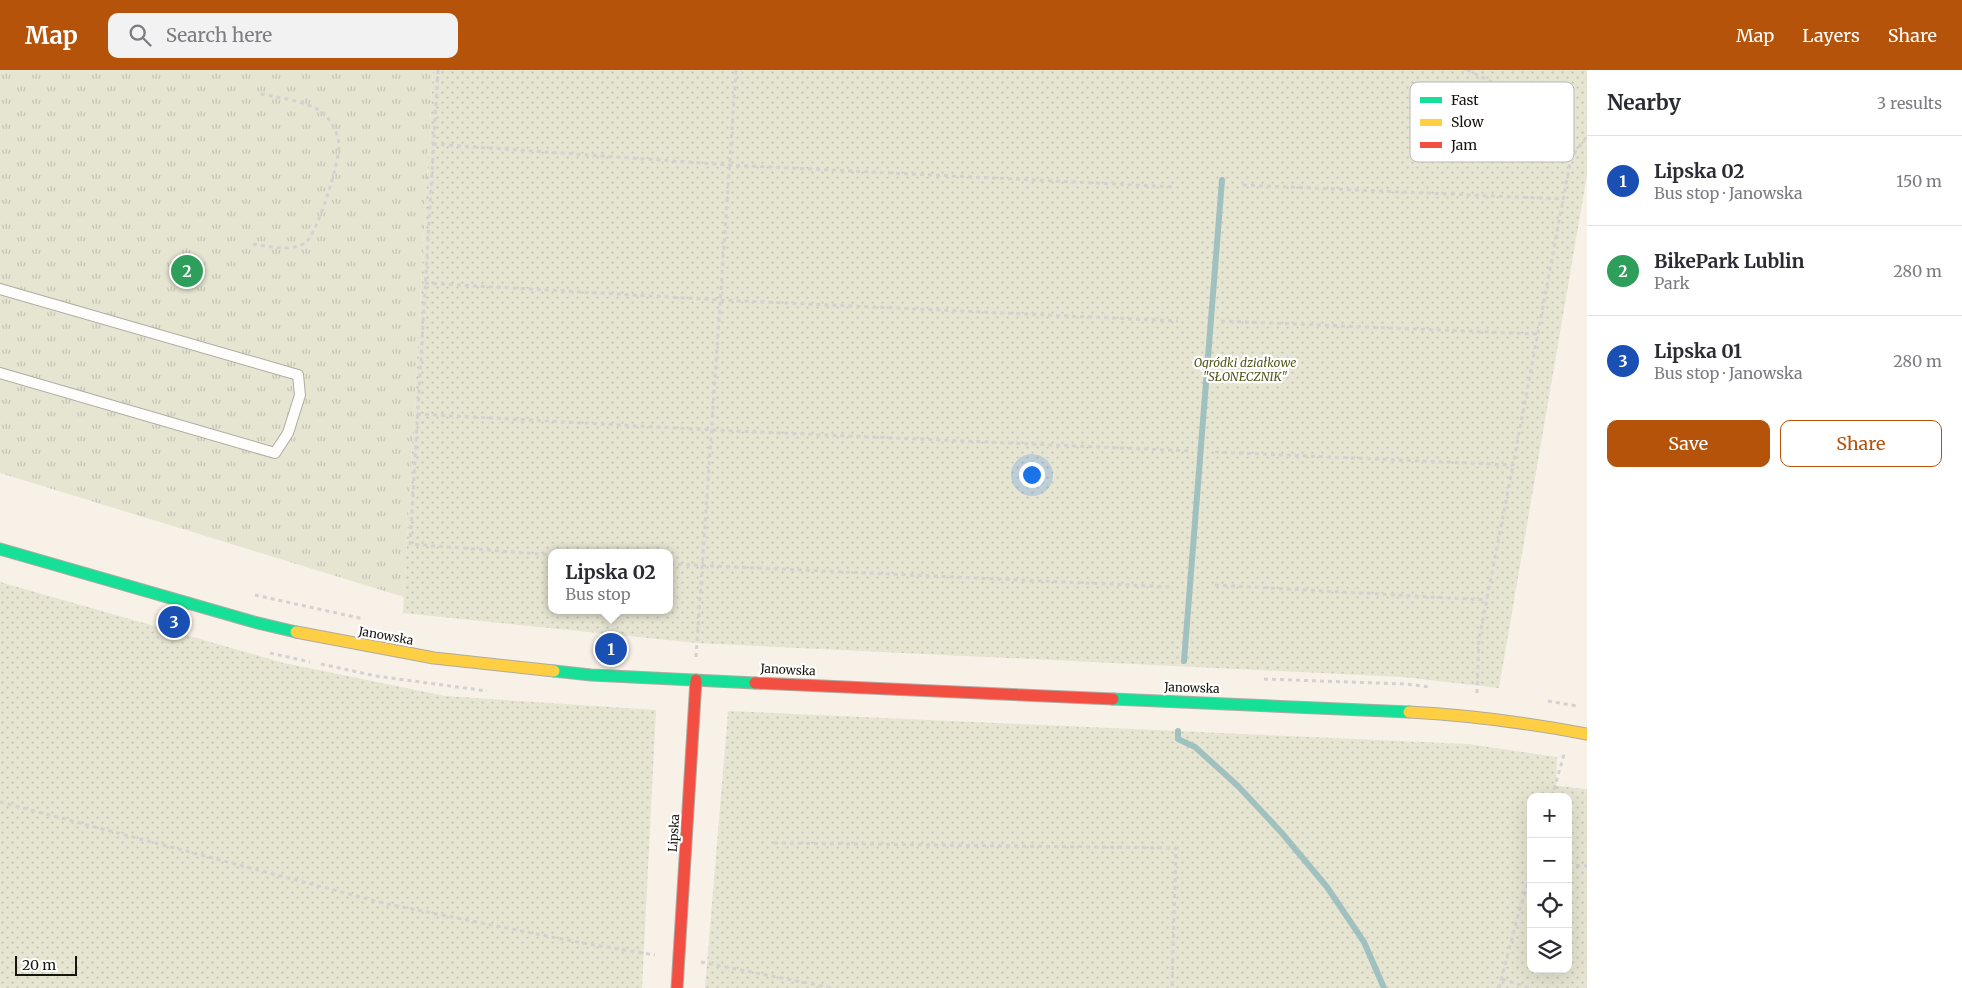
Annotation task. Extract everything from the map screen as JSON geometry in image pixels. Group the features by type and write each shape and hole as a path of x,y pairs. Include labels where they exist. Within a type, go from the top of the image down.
{"street":[{"name":"Janowska","path":"0,549 254,622 322,638 434,658 507,667 582,674 696,680 1293,706 1476,716 1587,734"},
{"name":"Lipska","path":"677,988 696,680"}],"lane":[{"path":"0,289 298,375 300,395 288,433 275,453 0,373"}],"path":[{"path":"438,70 410,544 548,555"},
{"path":"696,680 696,654 713,430 736,70"},
{"path":"1467,70 1492,82"},
{"path":"253,244 296,247 310,238 329,189 339,147 334,129 326,116 316,108 258,93"},
{"path":"1574,154 1587,136"},
{"path":"433,144 730,164 1175,187"},
{"path":"1476,716 1479,639 1570,162"},
{"path":"1243,185 1563,199"},
{"path":"425,283 721,300 1178,321"},
{"path":"1221,321 1538,334"},
{"path":"417,414 713,430 1191,451"},
{"path":"1215,452 1513,465"},
{"path":"673,564 1173,587"},
{"path":"1215,585 1487,600"},
{"path":"252,594 371,620"},
{"path":"1553,793 1569,731"},
{"path":"0,802 387,904 577,942 679,960 707,963 832,988"},
{"path":"774,843 1176,848 1172,988"},
{"path":"1572,865 1587,866"},
{"path":"1499,988 1528,883"},
{"path":"1502,980 1530,988"}],"green space":[{"path":"0,70 433,70 404,597 0,473"},
{"name":"Ogródki działkowe \"SŁONECZNIK\"","path":"433,70 1587,70 1587,175 1499,688 1403,677 697,643 403,613"},
{"path":"0,582 284,663 445,696 656,710 642,988 0,988"},
{"path":"728,711 1468,744 1557,757 1556,786 1587,789 1587,988 705,988"}],"waterway":[{"path":"1184,661 1222,180"},
{"path":"1178,731 1178,739 1195,747 1238,786 1281,832 1327,887 1364,942 1384,988"}],"traffic: fast":[{"path":"0,549 254,622 296,632"},
{"path":"554,671 591,675 755,683"},
{"path":"1113,699 1409,712"}],"traffic: slow":[{"path":"296,632 434,658 554,671"},
{"path":"1409,712 1498,720 1587,734"}],"traffic: jam":[{"path":"677,988 696,680"},
{"path":"755,683 1113,699"}],"place":[{"name":"BikePark Lublin","path":"187,271"},
{"name":"Lipska 01","path":"174,622"},
{"name":"Lipska 02","path":"611,649"}]}
